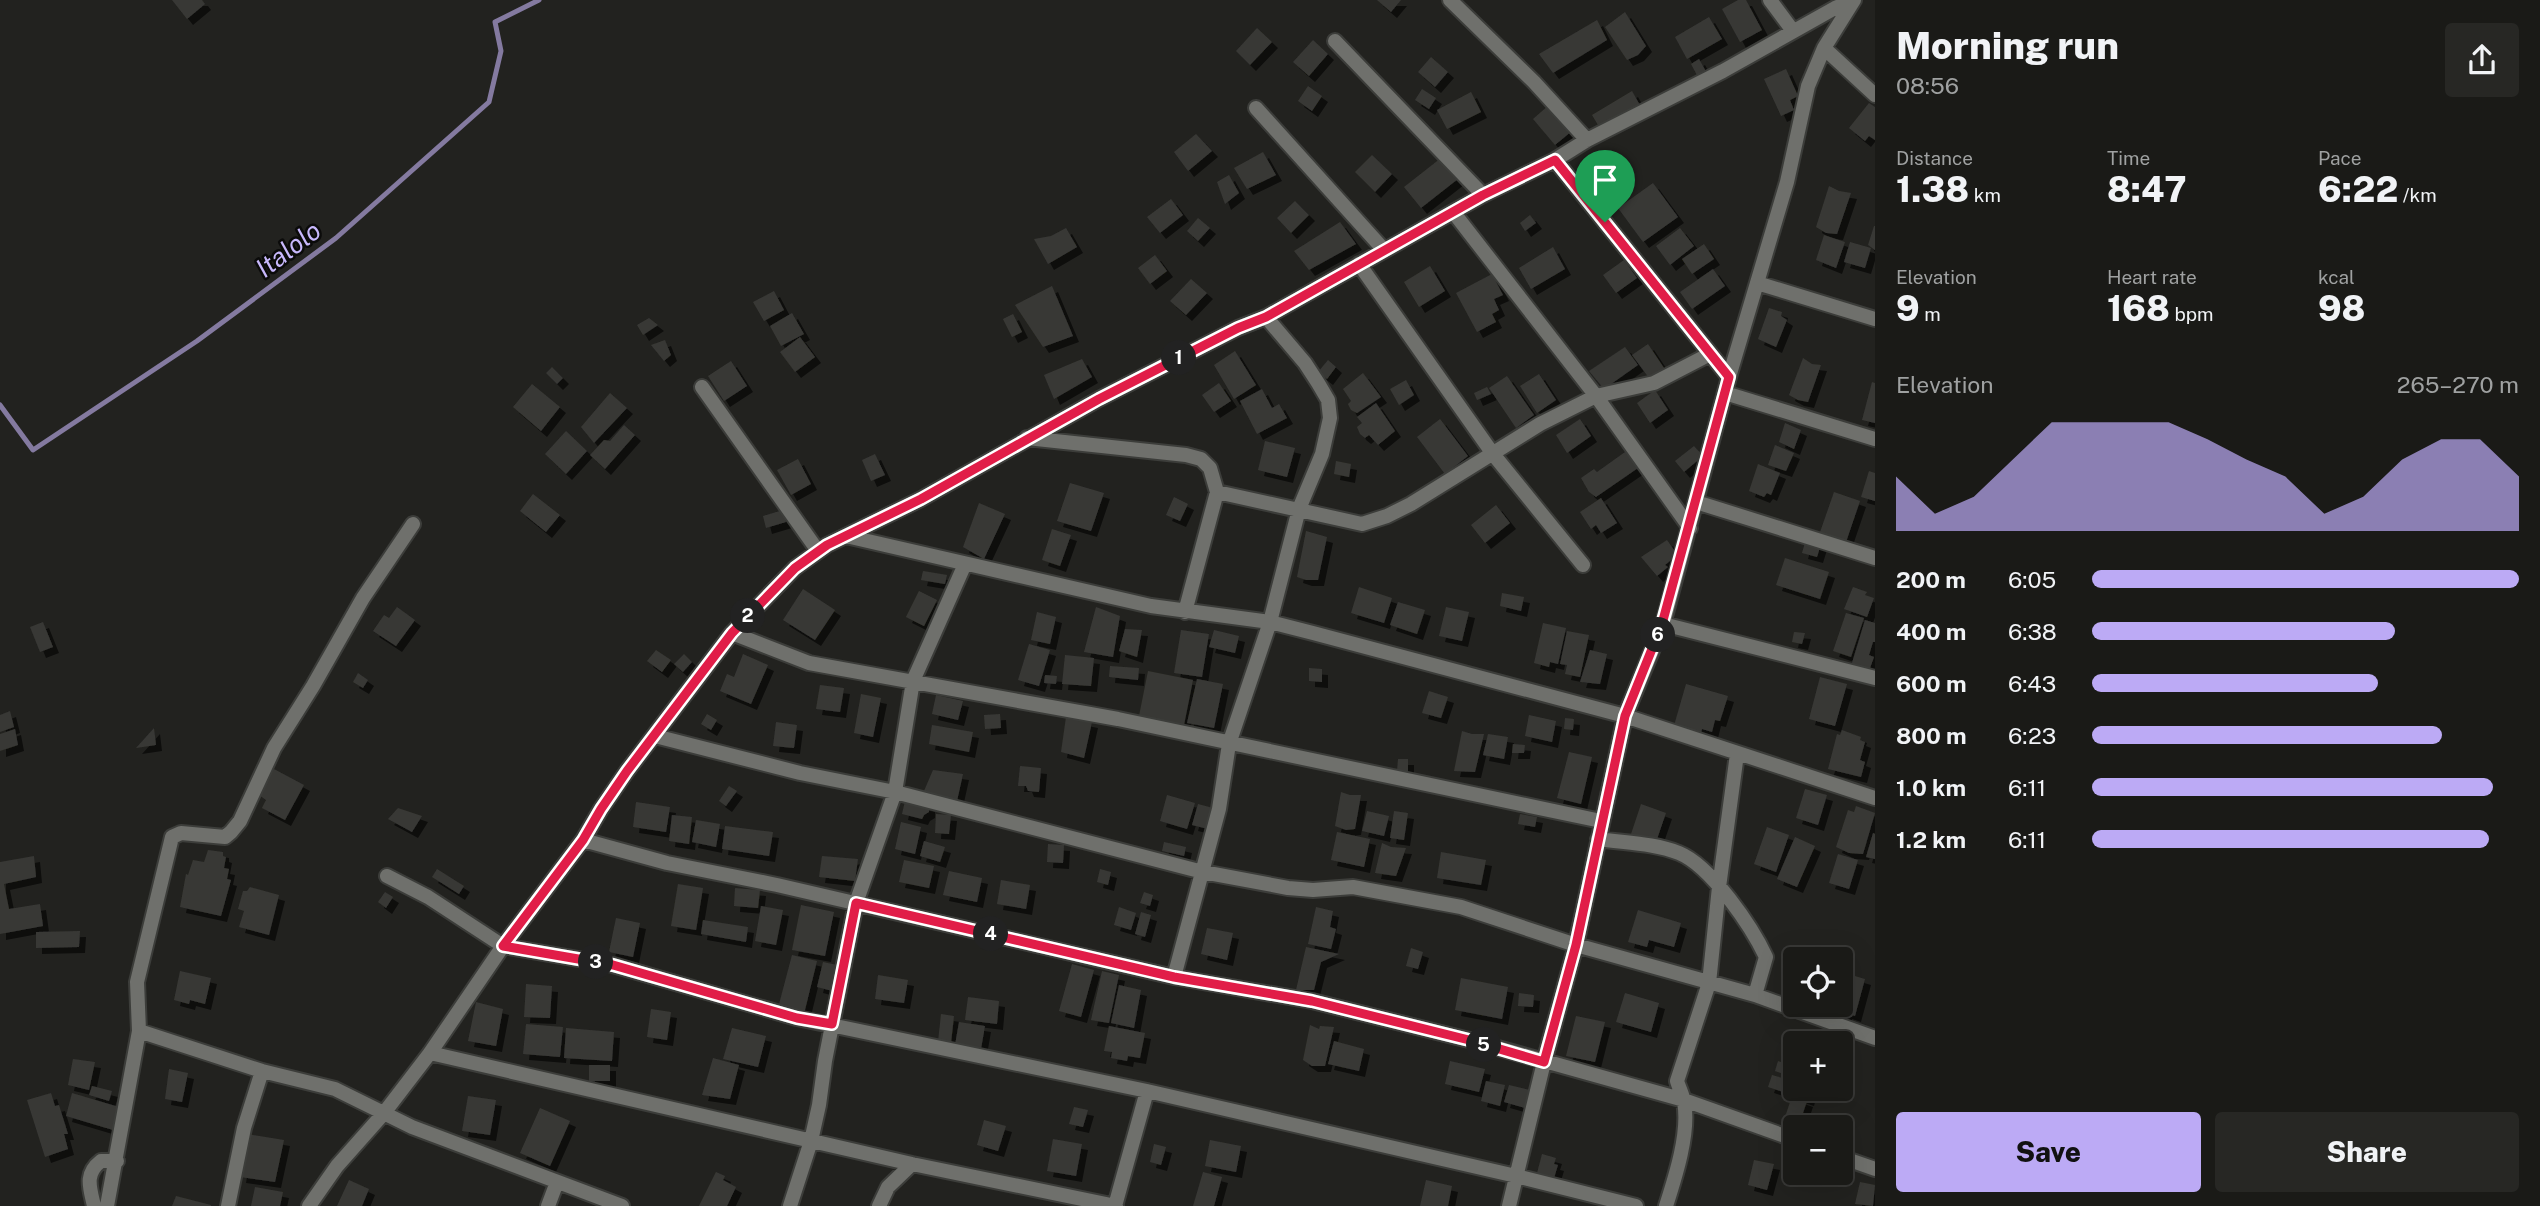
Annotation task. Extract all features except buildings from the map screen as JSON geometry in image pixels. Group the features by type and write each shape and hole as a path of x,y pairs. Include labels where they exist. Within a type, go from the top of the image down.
{"street":[{"path":"1450,0 1534,82 1587,140"},
{"path":"1770,0 1793,32"},
{"path":"309,1206 337,1166 430,1053 503,946 583,840 614,790 732,633 795,568 818,551 921,499 1027,438 1238,328 1266,317 1483,195 1711,78 1793,32 1835,4 1854,0"},
{"path":"1509,1206 1576,945 1625,716 1662,624 1690,528 1729,377 1787,182 1808,86 1824,48 1854,0"},
{"path":"1335,41 1483,195"},
{"path":"1824,48 1875,95"},
{"path":"1256,108 1384,250"},
{"path":"1555,160 1729,377"},
{"path":"1454,213 1596,396 1690,528"},
{"path":"1359,264 1493,454 1583,565"},
{"path":"1757,283 1875,320"},
{"path":"1174,977 1219,809 1229,744 1270,622 1299,509 1322,454 1330,418 1328,400 1305,363 1266,317"},
{"path":"1217,492 1362,524 1411,504 1540,424 1596,396 1654,383 1710,354"},
{"path":"702,387 818,551"},
{"path":"1725,393 1875,439"},
{"path":"1027,438 1186,455 1201,459 1210,468 1217,492 1185,612"},
{"path":"1696,502 1875,558"},
{"path":"107,1206 139,1031 137,982 172,838 181,833 225,836 240,821 274,748 363,598 413,524"},
{"path":"846,536 1125,601 1185,612 1270,622 1625,716 1875,798"},
{"path":"790,1206 811,1141 856,903 895,792 913,681 965,564"},
{"path":"1662,624 1875,678"},
{"path":"732,633 809,663 1118,719 1601,821"},
{"path":"655,736 800,774 895,792 1203,872 1288,888 1313,890 1353,887 1461,907 1576,945 1755,995 1875,1038"},
{"path":"1665,1206 1674,1182 1686,1120 1684,1100 1676,1081 1709,983 1737,754"},
{"path":"1598,839 1681,854 1719,887 1750,927 1766,957 1755,995"},
{"path":"583,840 667,863 856,903 1174,977 1312,1001 1469,1040 1684,1100 1783,1135"},
{"path":"387,876 428,897 503,946 613,965 797,1018 1147,1091 1636,1206"},
{"path":"139,1031 262,1071 335,1089 412,1127 622,1206"},
{"path":"430,1053 912,1164 1116,1206 1147,1091"},
{"path":"228,1206 244,1128 262,1071"},
{"path":"94,1206 88,1183 90,1174 101,1161 117,1161"},
{"path":"1853,1161 1875,1169"},
{"path":"879,1206 888,1186 912,1164"},
{"path":"548,1206 557,1182"}],"waterway":[{"name":"Italolo","path":"0,405 33,450 197,341 336,238 489,102 501,51 495,22 539,0"}],"route":[{"path":"1555,160 1605,222 1729,377 1662,624 1625,716 1576,945 1544,1062 1469,1040 1312,1001 1174,977 856,903 832,1024 797,1018 613,965 503,946 583,840 627,771 732,633 795,568 827,545 921,499 1099,399 1238,328 1266,317 1483,195 1555,160"}]}
